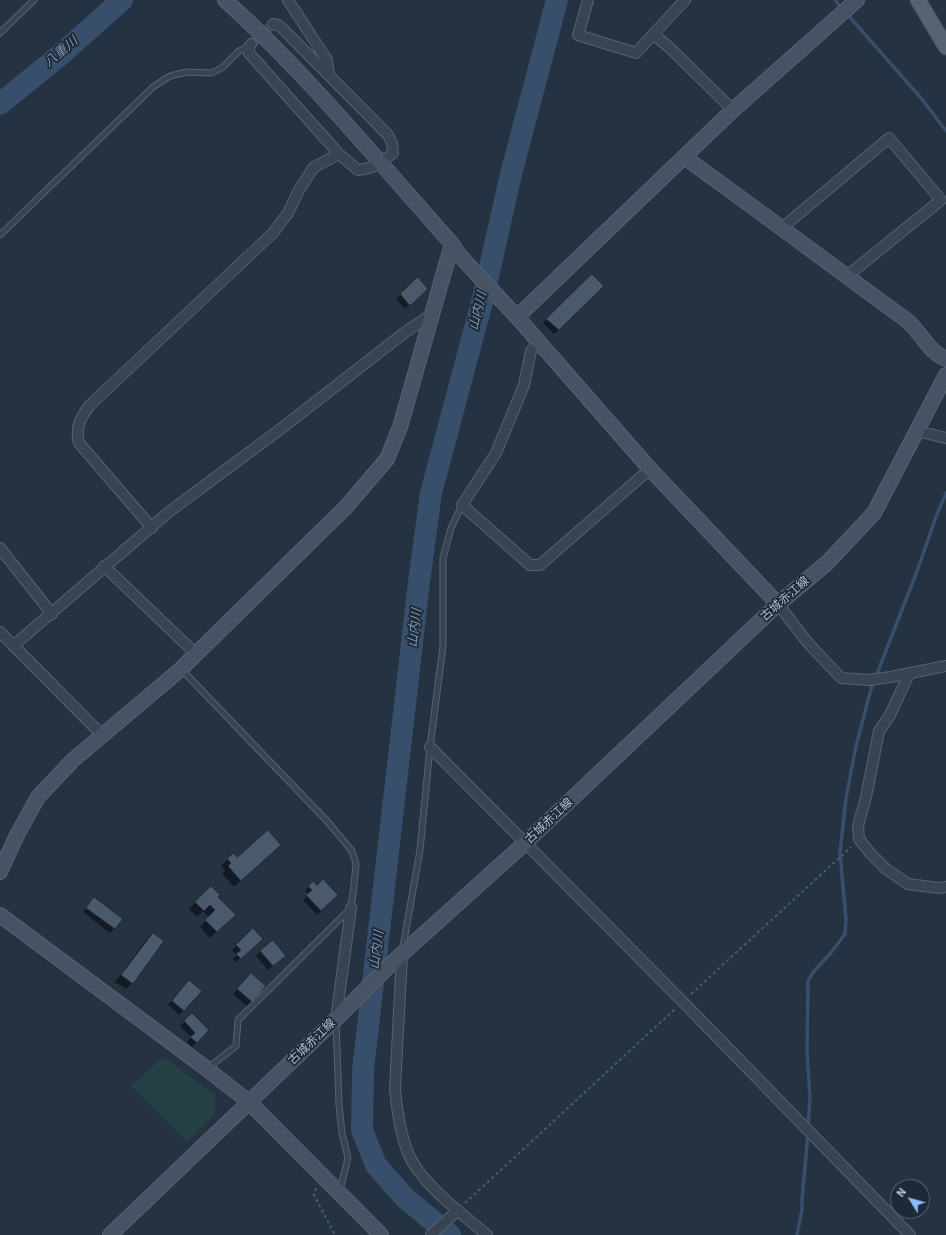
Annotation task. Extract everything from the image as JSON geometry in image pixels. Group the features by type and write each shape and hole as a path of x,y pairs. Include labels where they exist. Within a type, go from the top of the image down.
{"main road":[{"path":"918,0 946,47"}],"street":[{"path":"225,0 260,31 292,65 452,244 460,256 517,317 650,469 778,604 808,643 841,678 868,680 909,674 946,666"},
{"path":"288,0 327,60 329,74"},
{"path":"588,0 578,35 636,53 684,0"},
{"path":"517,317 733,110 857,0"},
{"path":"250,46 248,53 339,154 358,170 368,169 380,164 392,153 392,143 388,135 282,28 273,24"},
{"path":"653,34 670,48 733,110"},
{"path":"782,228 890,138 941,200 847,276"},
{"path":"152,528 79,443 77,435 78,424 82,415 90,405 273,233 288,213 299,190 314,167 339,154"},
{"path":"684,157 911,324 935,353 946,359"},
{"path":"0,872 17,835 38,797 73,760 103,736 196,654 346,507 387,459 400,427 452,244"},
{"path":"13,646 52,614 104,566 176,507 278,431 404,333 432,314"},
{"path":"539,343 531,351 524,385 496,454 462,505 530,564 540,565 650,469"},
{"name":"古城赤江線","path":"110,1235 340,1016 398,958 525,844 778,604 827,563 874,513 946,375"},
{"path":"916,431 946,438"},
{"path":"0,548 52,614"},
{"path":"104,566 196,654"},
{"path":"0,632 103,736"},
{"path":"909,674 890,715 879,731 866,797 858,826 859,839 886,869 908,884 939,888 946,887"},
{"path":"430,747 683,1002 910,1235"},
{"path":"340,1016 351,908"},
{"path":"0,915 249,1102 381,1235"},
{"path":"398,958 395,1089 396,1107 402,1135 408,1152 426,1180 487,1235"},
{"path":"431,1235 458,1210"}],"lane":[{"path":"0,33 34,0"},
{"path":"0,235 153,88 170,76 187,72 212,72 223,67 239,51 250,46"},
{"path":"398,958 420,850 430,747 443,646 443,558 451,528 462,505"},
{"path":"180,668 327,821 352,851 356,864 351,908 238,1020 236,1046 207,1069"},
{"path":"339,1192 348,1158 342,1133 339,1105 340,1016"}],"path":[{"path":"458,1210 859,839"},
{"path":"320,1172 314,1195 335,1235"}],"green space":[{"path":"163,1057 215,1095 215,1114 187,1142 131,1086"}],"building":[{"path":"592,274 604,286 559,330 546,319"},
{"path":"418,277 428,289 410,306 400,294"},
{"path":"268,830 281,845 241,881 228,866 231,863 227,859 233,853 237,857"},
{"path":"323,879 338,895 321,911 306,895 312,890 308,886 313,881 317,885"},
{"path":"211,886 220,895 218,897 236,915 217,932 205,920 215,910 210,905 204,911 195,902"},
{"path":"94,897 123,919 115,929 86,908"},
{"path":"253,928 263,939 241,959 236,954 241,950 236,945"},
{"path":"153,933 164,941 133,984 121,975"},
{"path":"273,940 286,956 273,966 260,951"},
{"path":"251,973 266,986 252,1002 237,989"},
{"path":"189,980 202,991 184,1011 172,1001"},
{"path":"192,1013 209,1030 197,1043 190,1037 195,1033 184,1021"}],"waterway":[{"name":"八重川","path":"0,104 59,56 122,0"},
{"name":"山内川","path":"450,1235 405,1198 376,1165 362,1130 363,1070 419,582 431,493 483,298 511,174 557,0"},
{"path":"835,0 843,10"},
{"path":"847,14 921,98 946,131"},
{"path":"808,1127 810,1097 807,1052 808,981 814,971 830,954 845,934 846,920 840,853 846,798 856,746 871,689 946,493"},
{"path":"797,1235 802,1209 808,1133"}],"tunnel":[{"path":"251,44 273,24"}]}
